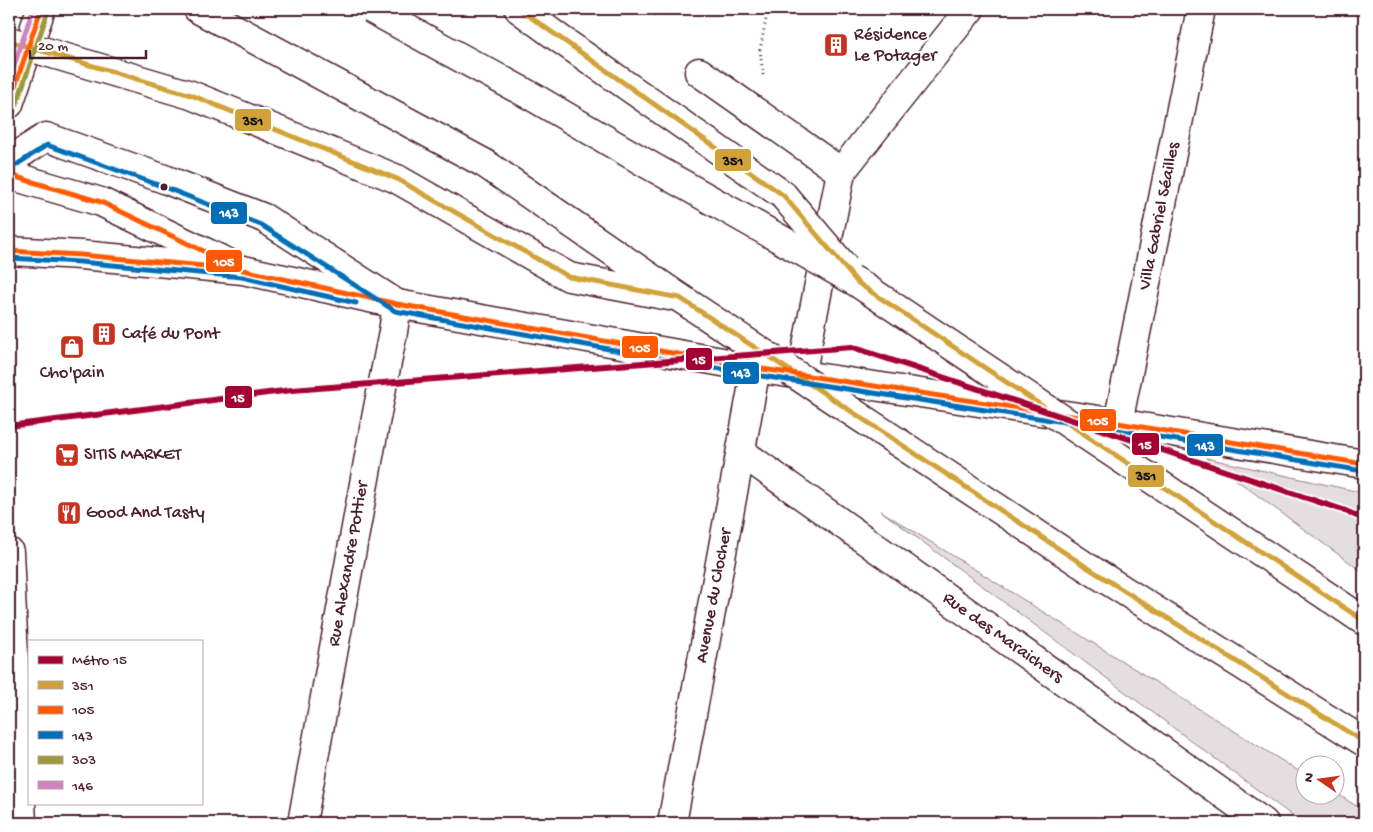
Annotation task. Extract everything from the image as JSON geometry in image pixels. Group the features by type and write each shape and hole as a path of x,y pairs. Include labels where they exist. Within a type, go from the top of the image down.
{"main road":[{"path":"9,104 41,9"},
{"path":"198,9 484,162 680,298 1085,566 1364,742"},
{"path":"371,9 533,96 649,165 858,283 1364,621"},
{"path":"519,9 783,195 858,283"},
{"path":"801,376 841,172 970,9"},
{"name":"Villa Gabriel Séailles","path":"1118,423 1201,9"},
{"path":"9,41 191,95 397,179 569,277 680,298"},
{"path":"699,72 841,172"},
{"path":"9,161 46,137 167,180 264,218 397,304"},
{"path":"9,175 101,202 243,270"},
{"path":"9,251 243,270 397,304 801,376 1118,423 1364,464"},
{"name":"Rue Alexandre Pottier","path":"302,823 397,304"},
{"name":"Avenue du Clocher","path":"672,823 756,368"},
{"name":"Rue des Maraichers","path":"741,452 1264,823"},
{"path":"9,552 22,823"}],"path":[{"path":"654,15 662,9"},
{"path":"768,9 760,50 768,120"}],"shaded area":[{"path":"1206,458 1364,493 1364,573"},
{"path":"881,511 1296,769 1296,804 1346,804 1346,799 1364,811 1364,823 1302,823"}],"metro line":[{"name":"15","path":"9,426 292,390 852,347 1343,510 1364,519"}],"transit line":[{"name":"146","path":"9,81 33,9"},
{"name":"105","path":"9,104 41,9"},
{"name":"351","path":"519,9 783,195 858,283 1364,621"},
{"name":"303","path":"16,106 48,11"},
{"name":"351","path":"9,41 191,95 397,179 569,277 680,298 1085,566 1364,742"},
{"name":"143","path":"13,167 47,145 164,187 261,225 395,311 755,375 1117,430 1363,471"},
{"name":"105","path":"9,175 101,202 243,270 397,304 756,368 1118,423 1364,464"},
{"name":"105","path":"9,251 81,255 204,266"},
{"name":"143","path":"9,258 80,262 242,277 356,303"}],"place":[{"name":"Résidence Le Potager","path":"836,45"},
{"name":"Café du Pont","path":"104,334"},
{"name":"Cho'pain","path":"72,347"},
{"name":"SITIS MARKET","path":"67,455"},
{"name":"Good And Tasty","path":"69,513"}]}
